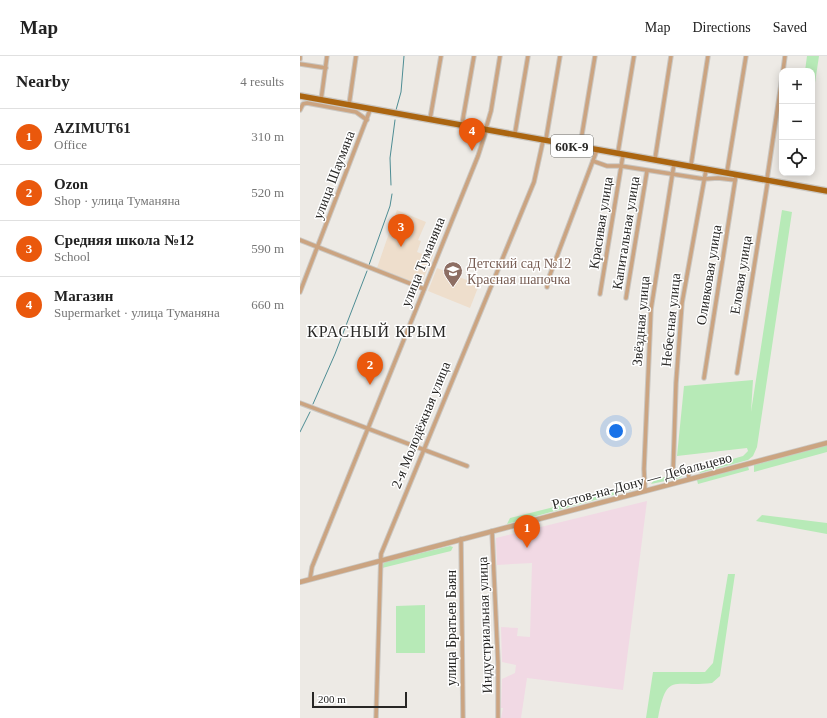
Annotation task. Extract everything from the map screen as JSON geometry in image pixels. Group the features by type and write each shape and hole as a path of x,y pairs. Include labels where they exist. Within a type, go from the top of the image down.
{"main road":[{"name":"60К-9","path":"300,96 462,124 486,130 515,133 706,170 736,178 767,180"},
{"name":"60К-9","path":"346,104 370,110 827,190"}],"street":[{"path":"321,100 327,56"},
{"path":"346,104 356,56"},
{"path":"430,119 441,56"},
{"path":"462,124 474,56"},
{"name":"улица Туманяна","path":"310,579 312,567 478,156 491,112 500,56"},
{"path":"515,133 528,56"},
{"name":"2-я Молодёжная улица","path":"376,718 380,560 423,450 534,182 545,140 560,56"},
{"path":"580,146 595,56"},
{"name":"Красивая улица","path":"600,294 621,166 620,154 634,56"},
{"path":"654,159 671,56"},
{"path":"691,166 708,56"},
{"path":"727,172 746,56"},
{"path":"783,68 785,56"},
{"path":"300,64 326,68"},
{"name":"Еловая улица","path":"736,373 779,98"},
{"path":"300,110 303,104 307,103 356,112 367,120"},
{"name":"улица Шаумяна","path":"300,292 370,110"},
{"path":"547,287 548,280 597,150"},
{"path":"593,161 607,166 621,166 704,179 736,178"},
{"name":"Звёздная улица","path":"645,491 644,480 651,309 674,164"},
{"name":"Небесная улица","path":"689,479 688,470 673,473 676,384 681,310 706,170"},
{"name":"Капитальная улица","path":"626,298 647,171"},
{"name":"Оливковая улица","path":"704,378 736,178"},
{"path":"300,240 424,289"},
{"path":"300,403 467,466"},
{"name":"Ростов-на-Дону — Дебальцево","path":"300,582 827,443"},
{"name":"Индустриальная улица","path":"492,531 498,663 498,718"},
{"name":"улица Братьев Баян","path":"461,539 463,718"}],"shaded area":[{"path":"397,210 426,222 418,240 421,241 417,252 425,255 426,252 433,255 421,285 377,268"},
{"name":"Детский сад №12 Красная шапочка","path":"437,268 479,285 470,308 428,291"},
{"path":"647,501 623,690 527,678 521,718 501,718 503,708 501,708 502,679 515,673 516,665 502,662 501,627 518,628 517,636 530,637 532,563 497,565 496,538"}],"green space":[{"path":"807,56 819,56 815,83 815,68 805,68"},
{"path":"782,210 792,212 757,447 753,456 748,460 700,473 698,469 743,456 748,451 747,448 677,456 684,386 753,380 751,412"},
{"path":"827,445 827,452 754,472 754,465"},
{"path":"748,466 749,470 698,484 697,480"},
{"path":"680,473 683,475 680,478 651,484 654,480"},
{"path":"630,488 639,488 507,524 510,518"},
{"path":"762,515 827,523 827,534 756,521"},
{"path":"450,546 453,547 451,551 382,568 384,562"},
{"path":"728,574 735,574 720,676 712,683 674,685 665,693 658,718 646,718 653,672 705,672 713,663"},
{"path":"425,605 425,653 396,653 396,606"}],"waterway":[{"path":"396,110 401,92 404,56"},
{"path":"391,185 390,158 395,120"},
{"path":"369,265 390,206 392,194"},
{"path":"313,404 335,354 367,271"},
{"path":"300,432 310,412"}],"place":[{"name":"Магазин","path":"472,151"},
{"name":"Средняя школа №12","path":"401,247"},
{"name":"Детский сад №12 Красная шапочка","path":"453,288"},
{"name":"Ozon","path":"370,385"},
{"name":"AZIMUT61","path":"527,548"}],"district":[{"name":"КРАСНЫЙ КРЫМ","path":"377,331"}]}
